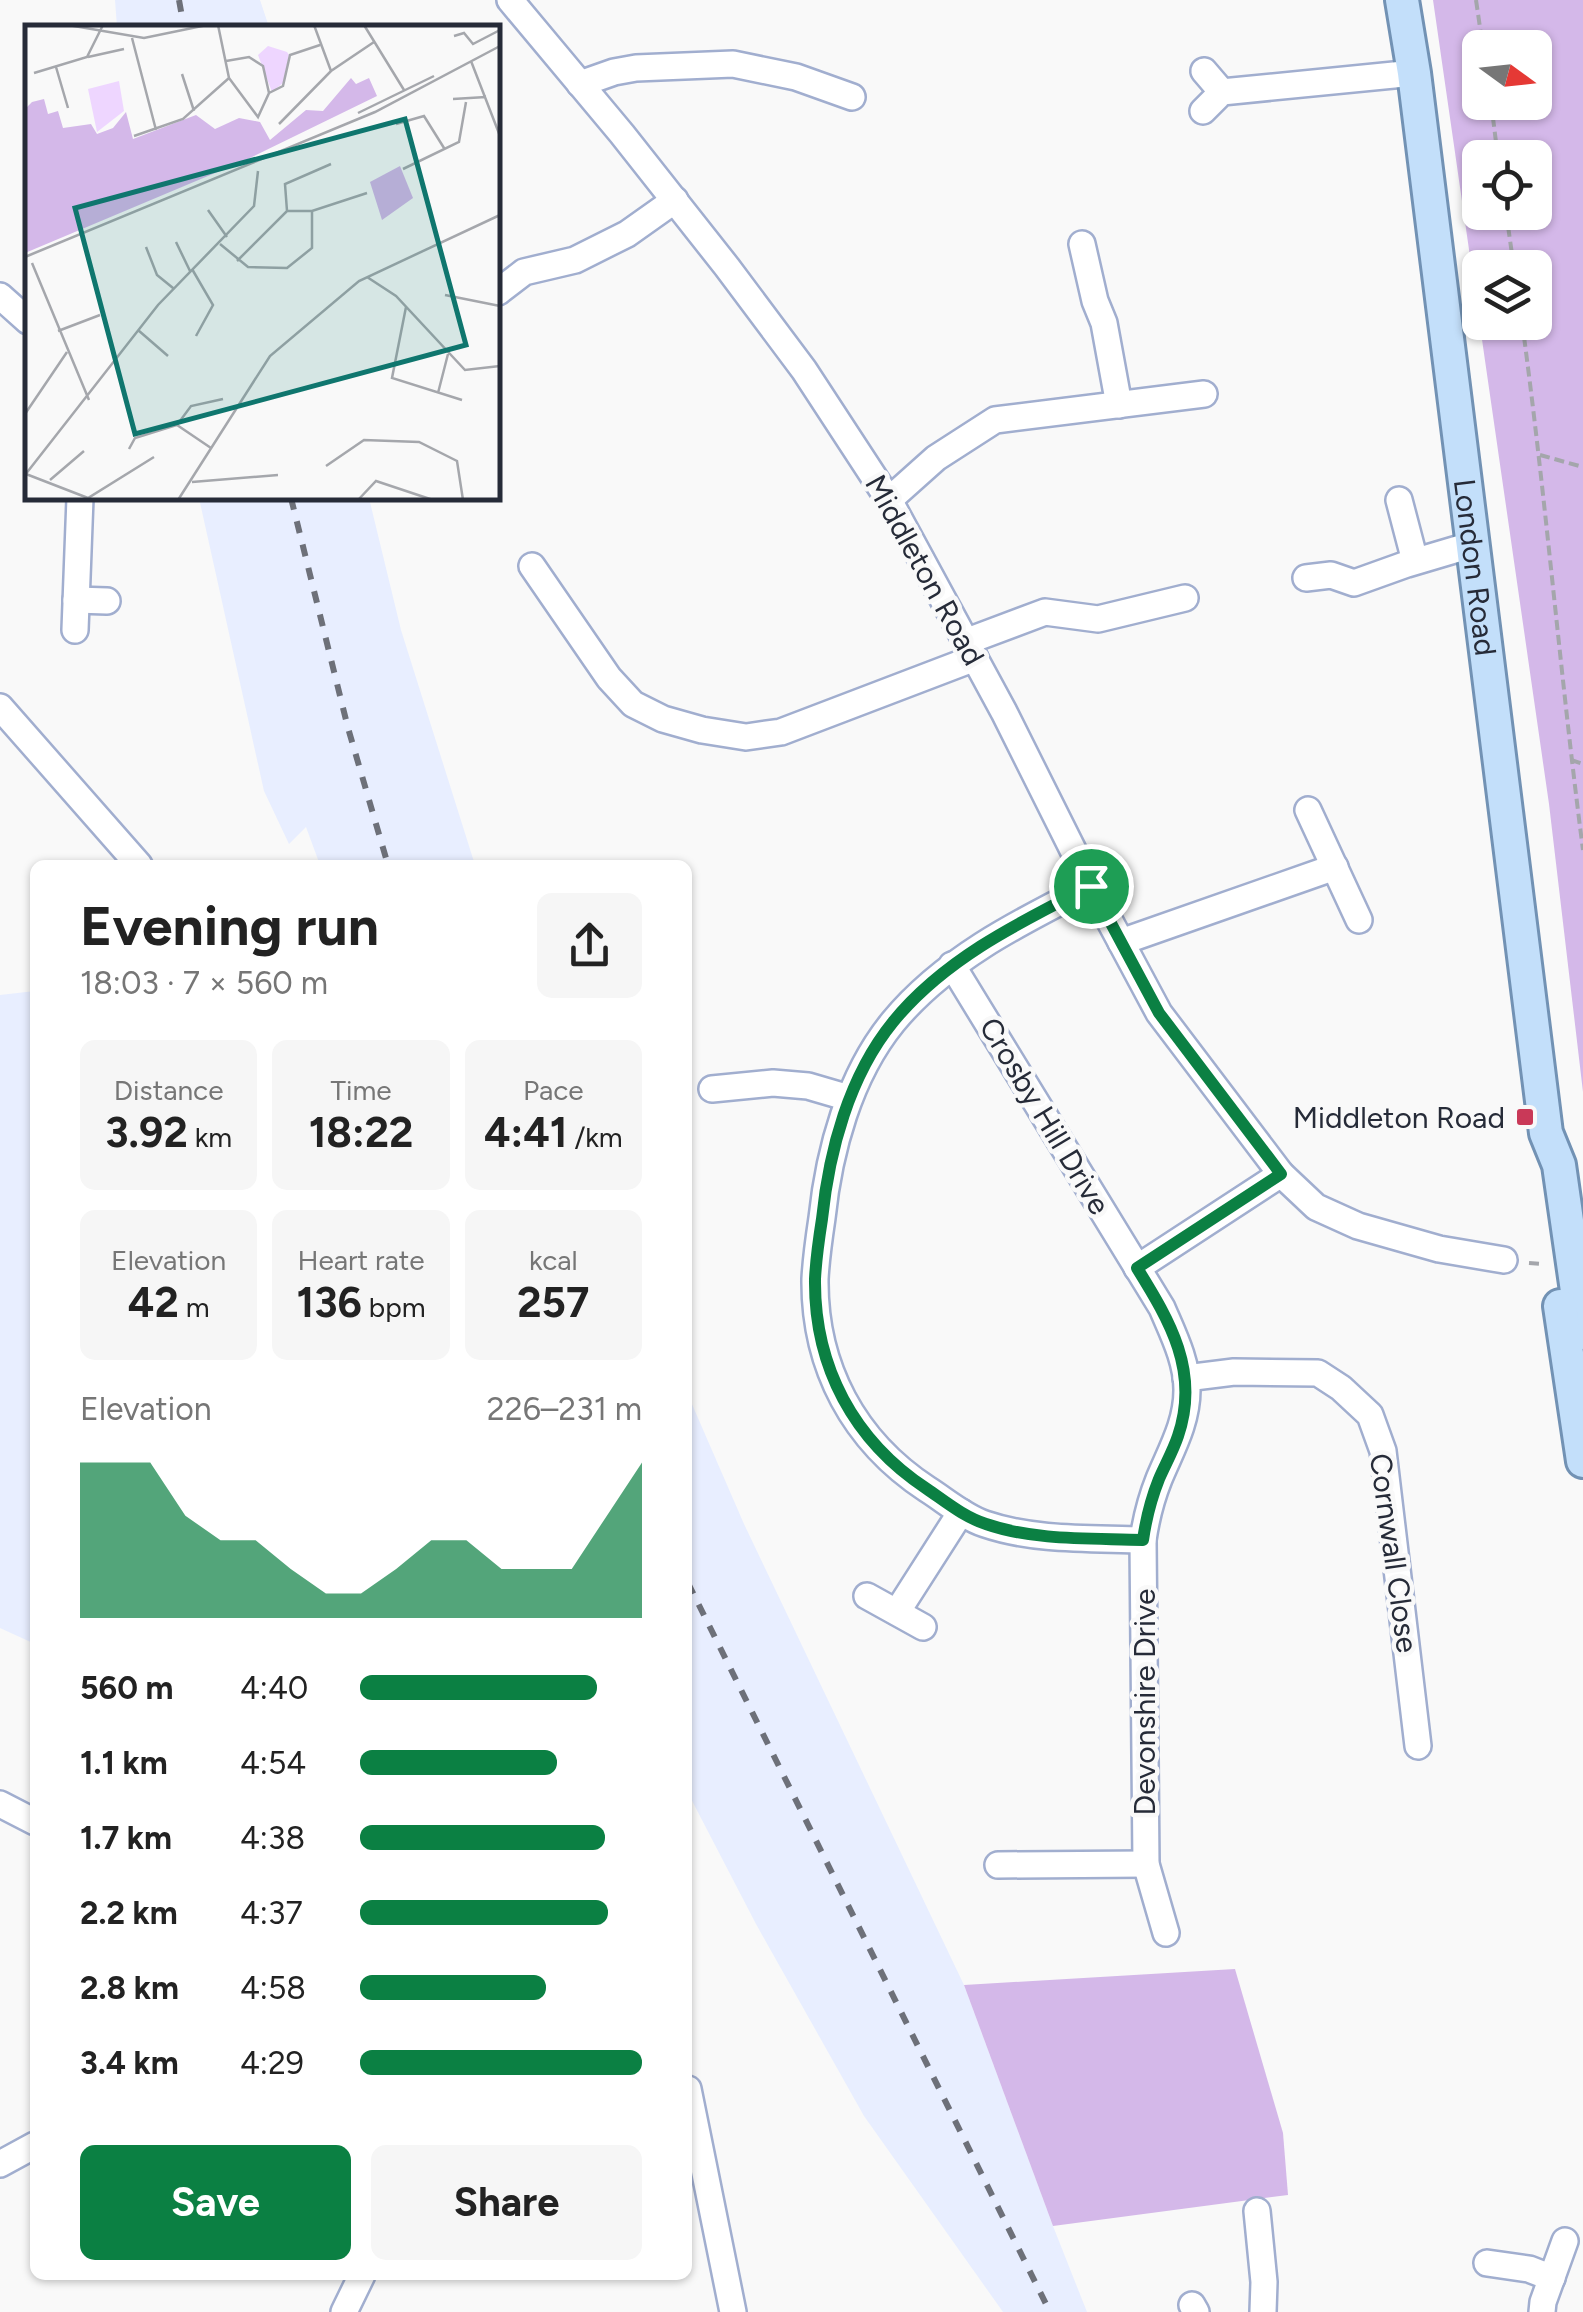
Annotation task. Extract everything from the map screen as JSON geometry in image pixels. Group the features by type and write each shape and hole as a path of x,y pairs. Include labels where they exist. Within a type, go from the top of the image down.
{"main road":[{"name":"London Road","path":"1402,0 1546,1134 1559,1165 1583,1333"},
{"name":"London Road","path":"1546,1134 1540,1165 1583,1461"}],"street":[{"name":"Middleton Road","path":"510,0 675,200 804,370 889,500 1159,1013 1281,1174 1316,1206 1358,1226 1438,1249 1504,1260"},
{"path":"580,84 636,68 733,64 796,77 852,97"},
{"path":"1204,72 1212,102 1414,73"},
{"path":"500,290 524,272 576,260 628,234 675,200"},
{"path":"1082,244 1104,323 1119,405"},
{"path":"0,296 25,318"},
{"path":"889,500 936,458 995,420 1204,394"},
{"path":"75,630 80,500"},
{"path":"1399,500 1415,561"},
{"path":"1306,578 1331,576 1354,583 1471,545"},
{"path":"532,566 609,678 634,704 663,719 746,737 781,732 970,650 1045,612 1098,620 1185,598"},
{"path":"76,600 107,601"},
{"path":"0,707 134,860"},
{"path":"1308,810 1359,920"},
{"path":"1121,942 1335,867"},
{"path":"1091,886 952,965 891,1024 849,1098 833,1150 815,1279 820,1340 836,1387 866,1438 905,1475 982,1523 1039,1535 1143,1540"},
{"name":"Crosby Hill Drive","path":"952,965 1162,1308 1179,1348 1186,1378 1185,1414 1159,1478 1143,1540"},
{"path":"712,1090 773,1083 808,1086 849,1098"},
{"path":"1137,1268 1281,1174"},
{"name":"Cornwall Close","path":"1186,1378 1234,1372 1318,1373 1370,1415 1383,1451 1426,1708 1418,1746"},
{"path":"898,1612 961,1512"},
{"name":"Devonshire Drive","path":"1143,1540 1146,1864 1166,1933"},
{"path":"867,1596 923,1627"},
{"path":"0,1804 30,1819"},
{"path":"998,1865 1146,1864"},
{"path":"692,2110 733,2312"},
{"path":"0,2164 30,2149"},
{"path":"1257,2211 1264,2312"},
{"path":"1542,2312 1565,2241"},
{"path":"1487,2263 1552,2278"},
{"path":"344,2312 360,2280"}],"path":[{"path":"1476,0 1480,30"},
{"path":"1524,340 1583,850"},
{"path":"1540,455 1583,467"},
{"path":"1572,760 1583,764"}],"shaded area":[{"path":"115,0 260,0 268,25 117,25"},
{"path":"1433,0 1583,0 1583,1092 1549,804 1482,340 1552,340 1552,250 1469,250 1466,230 1552,230 1552,140 1462,140 1462,201"},
{"path":"199,500 369,500 401,630 473,860 318,860 306,827 289,844 264,791"},
{"path":"30,992 30,1642 0,1628 0,995"},
{"path":"692,1404 744,1524 964,1985 1087,2312 1003,2312 864,2116 692,1801"},
{"path":"1235,1969 1283,2133 1288,2195 1053,2226 964,1985"}],"railway":[{"path":"179,0 183,25"},
{"path":"291,500 348,728 387,860"},
{"path":"692,1591 1050,2312"}],"place":[{"name":"Middleton Road","path":"1525,1117"}],"route":[{"path":"1091,886 1159,1013 1281,1174 1137,1268 1162,1308 1179,1348 1187,1392 1185,1414 1159,1478 1143,1540 1006,1530 961,1512 905,1475 866,1438 836,1387 820,1340 815,1279 833,1150 849,1098 891,1024 952,965 1091,886"}]}
